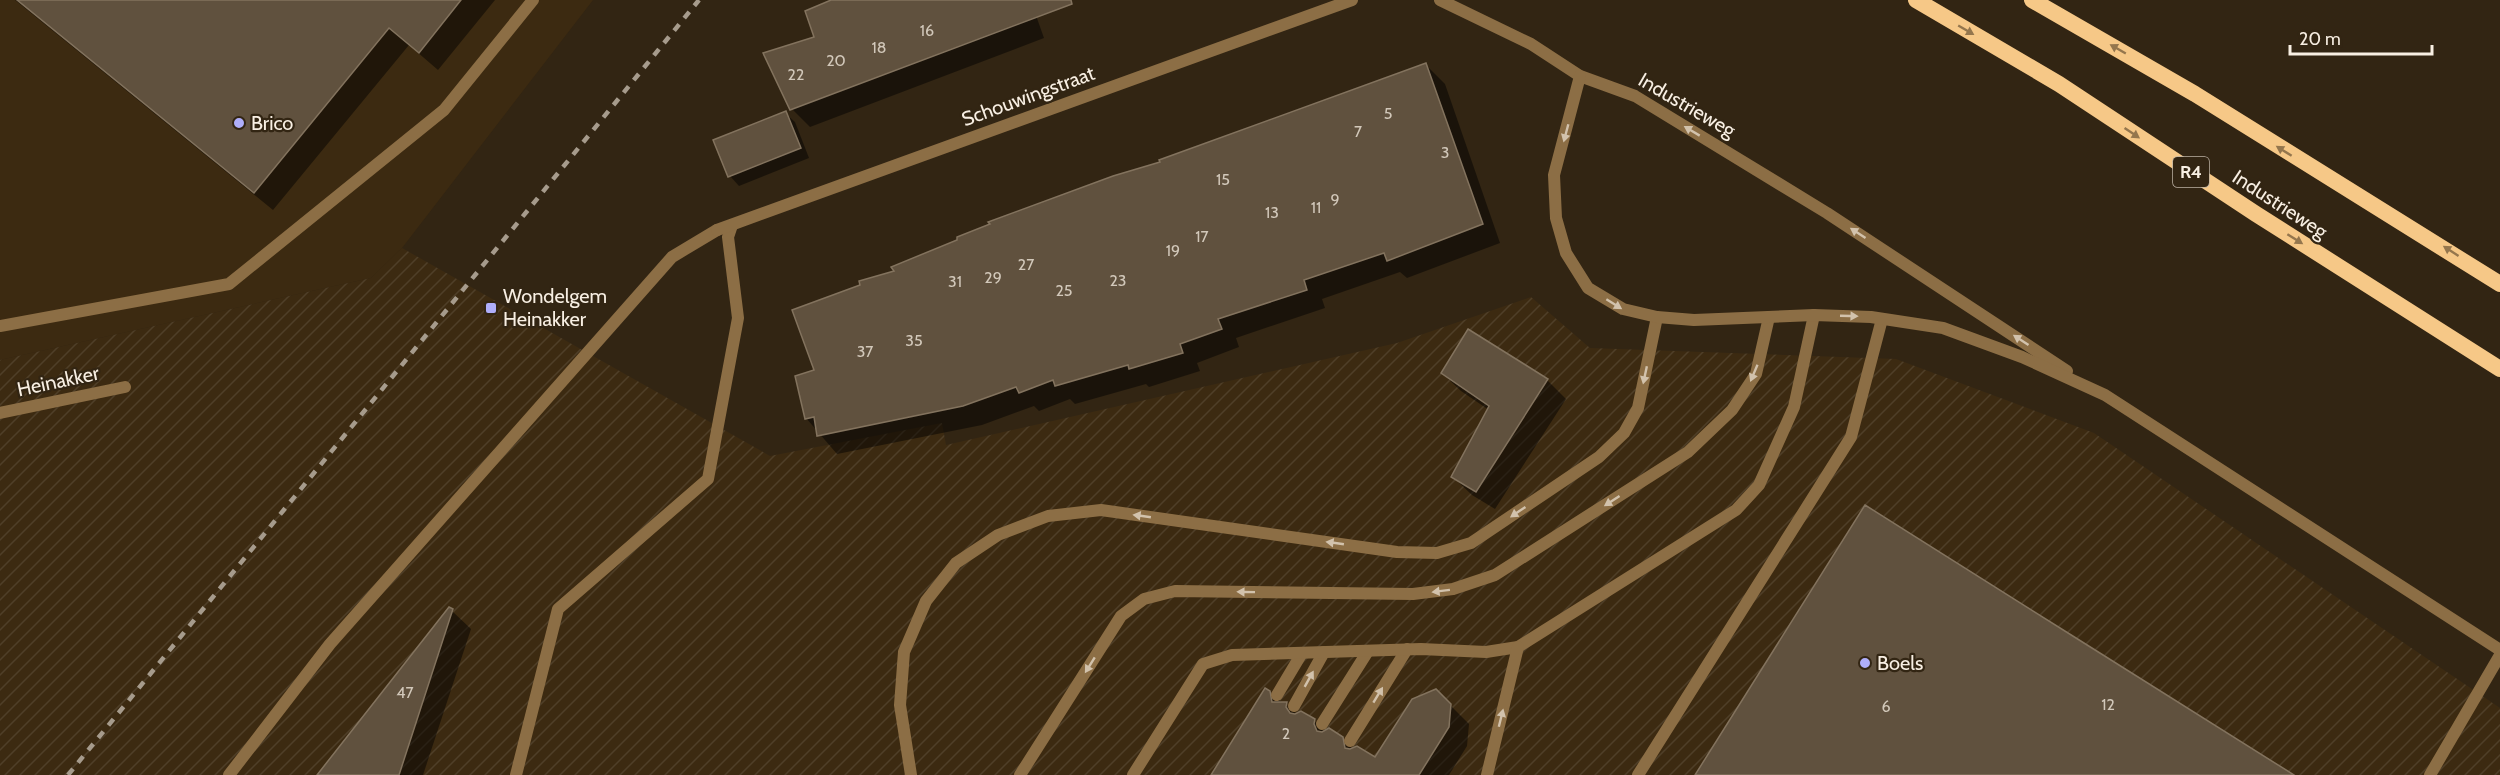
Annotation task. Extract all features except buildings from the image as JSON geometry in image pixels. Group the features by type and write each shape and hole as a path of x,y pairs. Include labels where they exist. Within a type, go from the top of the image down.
{"highway":[{"name":"Industrieweg","path":"1916,0 2059,84 2246,208 2500,369"},
{"path":"2032,0 2194,94 2500,284"}],"street":[{"path":"0,326 229,284 444,110 533,0"},
{"name":"Schouwingstraat","path":"229,775 330,644 672,257 717,230 1352,0"},
{"path":"1440,0 1531,44 1580,76"},
{"name":"Industrieweg","path":"2104,395 2022,357 1943,328 1882,319 1814,315 1694,320 1657,318 1623,309 1588,288 1566,253 1556,218 1554,175 1580,76 1635,96 1827,213 2500,650"},
{"path":"516,775 558,609 708,479 738,318 728,237 732,225"},
{"path":"1133,775 1203,664 1232,656 1407,649 1486,652 1518,647 1736,510 1759,485 1794,407 1814,315"},
{"path":"1020,775 1121,616 1144,599 1175,591 1413,594 1453,589 1495,575 1688,452 1732,410 1756,374 1769,317"},
{"path":"911,775 900,705 904,652 926,601 932,593 957,563 998,536 1048,516 1101,510 1397,552 1437,553 1471,543 1599,457 1624,433 1638,408 1657,318"},
{"path":"1638,775 1851,437 1882,319"},
{"name":"Heinakker","path":"0,413 124,387"},
{"path":"1487,775 1518,647"},
{"path":"1350,741 1407,649"},
{"path":"1322,724 1368,651"},
{"path":"1294,706 1324,652"},
{"path":"1277,695 1302,653"},
{"path":"2430,775 2500,655"}],"shaded area":[{"path":"0,0 593,0 402,248 371,278 0,360"},
{"path":"402,248 770,456 942,423 946,445 1397,343 1531,297 1590,348 1896,359 2094,433 2500,708 2500,775 0,775 0,360 371,278"}],"railway":[{"path":"68,775 699,0"}],"place":[{"name":"Brico","path":"239,123"},
{"name":"Wondelgem Heinakker","path":"491,308"},
{"name":"Boels","path":"1865,663"}]}
